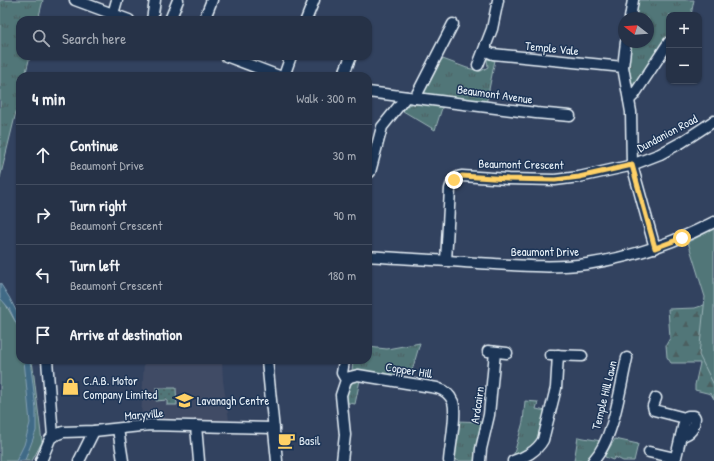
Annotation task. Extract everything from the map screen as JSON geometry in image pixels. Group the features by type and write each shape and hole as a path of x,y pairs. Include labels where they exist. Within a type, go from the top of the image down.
{"street":[{"path":"75,0 118,16"},
{"path":"112,14 118,0"},
{"path":"153,16 155,0"},
{"path":"172,16 178,0"},
{"path":"206,16 212,0"},
{"path":"308,16 314,0"},
{"path":"478,65 493,25 498,0"},
{"path":"631,12 633,0"},
{"path":"372,164 382,127 411,97 453,24"},
{"name":"Temple Vale","path":"486,44 486,51 493,54 623,68"},
{"path":"629,100 634,95 666,47"},
{"path":"625,48 623,68 632,122 632,165 655,248"},
{"path":"237,60 268,72"},
{"path":"285,72 290,60"},
{"path":"345,72 349,60"},
{"name":"Beaumont Avenue","path":"372,92 540,114 570,116"},
{"name":"Dundanion Road","path":"632,165 660,154 682,142 714,121"},
{"name":"Beaumont Crescent","path":"446,260 450,189 456,178 462,176 555,180 579,177 632,165"},
{"name":"Beaumont Drive","path":"372,256 538,266 570,266 606,260 655,248 690,234 714,222"},
{"name":"Ardcairn","path":"480,461 481,449 489,415 491,352 507,353"},
{"path":"513,461 532,452 543,440 556,388 554,355 582,356"},
{"name":"Temple Hill Lawn","path":"596,460 609,435 627,358"},
{"path":"41,461 53,436 47,364"},
{"path":"267,364 277,461"},
{"path":"342,461 345,435 341,394 346,380 342,373 344,364"},
{"name":"Copper Hill","path":"346,380 358,374 439,388 445,391 451,398 454,409 449,461"},
{"path":"649,452 675,460 681,436 690,433 695,422 694,416 688,416 685,420 654,410 653,406 656,398"},
{"name":"Maryville","path":"53,436 63,432 118,429 150,424 274,428"},
{"path":"196,426 199,461"},
{"name":"Maryville","path":"118,429 123,461"},
{"path":"79,461 94,431"}],"shaded area":[{"path":"0,283 16,310 16,323 9,308 0,298"},
{"path":"24,364 30,364 36,409 36,431 25,460 16,461 24,445 30,423"},
{"name":"Lavanagh Centre","path":"144,364 222,364 223,381 229,420 208,420 207,422 163,419 141,421"}],"green space":[{"path":"0,0 43,0 39,16 16,16 16,60 29,60 26,72 16,72 16,112 0,178"},
{"path":"637,0 694,0 692,12 666,12 666,40 636,88 631,91 627,76 630,48 654,48 654,12 635,12"},
{"path":"440,58 467,68 481,71 488,67 487,59 495,60 486,104 422,96"},
{"path":"414,103 443,105 435,130 403,111 408,105"},
{"path":"714,229 714,385 699,355 705,297 688,242"},
{"path":"714,278 714,399 711,394 695,390 700,363 671,363 667,357 666,345 670,338 668,309 695,308 707,304"},
{"path":"0,294 16,323 16,364 32,364 42,442 32,461 0,461"},
{"path":"420,343 411,374 402,372 400,377 352,371 353,364 372,364 372,347 387,349"},
{"path":"355,379 360,380 355,404 345,403 347,390"},
{"path":"156,388 176,388 177,405 167,405 167,400 156,401"},
{"path":"525,401 538,402 536,409 546,411 539,438 534,445 513,457 523,422"},
{"path":"458,421 485,422 476,461 452,461"},
{"path":"578,437 601,441 586,461 574,461"},
{"path":"615,439 638,444 634,461 623,461 615,457 613,460 605,457"}],"place":[{"name":"C.A.B. Motor Company Limited","path":"70,387"},
{"name":"Lavanagh Centre","path":"184,400"},
{"name":"Basil","path":"286,440"}],"route":[{"path":"454,180 459,176 462,176 527,180 559,180 632,165 655,248 682,238"}]}
